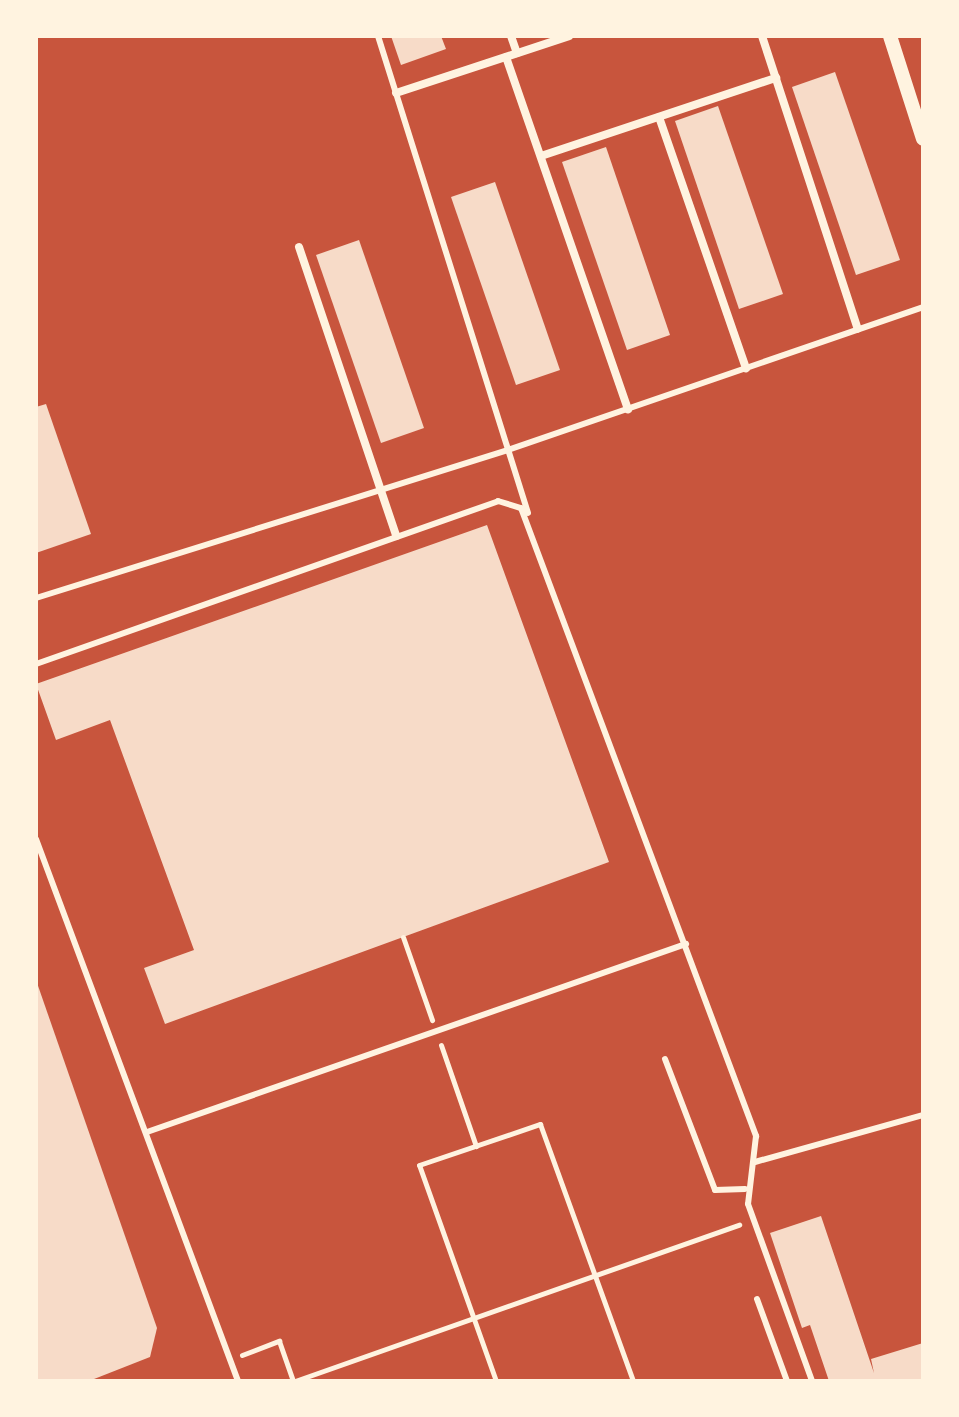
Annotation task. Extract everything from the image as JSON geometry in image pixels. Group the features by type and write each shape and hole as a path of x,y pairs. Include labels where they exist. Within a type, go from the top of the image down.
{"street":[{"path":"511,36 517,53"},
{"path":"396,93 569,36"},
{"path":"762,36 858,329"},
{"path":"890,36 923,139"},
{"path":"506,57 628,409"},
{"path":"541,156 776,78"},
{"path":"659,117 746,368"},
{"path":"299,247 396,536"}],"lane":[{"path":"378,36 529,516 756,1136 755,1162 745,1189 753,1220 812,1381"},
{"path":"36,598 508,450 923,307"},
{"path":"36,664 498,501 529,516"},
{"path":"36,839 238,1381"},
{"path":"147,1132 686,944"},
{"path":"665,1059 715,1190 745,1189"},
{"path":"755,1162 923,1115"},
{"path":"757,1299 787,1381"}],"path":[{"path":"403,937 476,1146"},
{"path":"496,1381 419,1165 540,1124 633,1381"},
{"path":"230,1359 279,1341 294,1381 753,1220"}],"building":[{"path":"391,36 441,36 446,49 401,65"},
{"path":"835,72 900,260 856,275 792,87"},
{"path":"718,106 783,294 739,309 675,121"},
{"path":"606,147 670,335 627,350 562,162"},
{"path":"495,182 560,370 516,385 451,197"},
{"path":"359,240 424,428 381,443 316,255"},
{"path":"46,404 91,534 36,553 36,407"},
{"path":"487,525 609,862 165,1024 144,968 194,950 110,720 56,740 36,684"},
{"path":"36,980 157,1328 150,1357 89,1381 36,1381"},
{"path":"821,1216 874,1373 871,1359 923,1343 923,1381 829,1381 810,1325 802,1328 770,1233"}]}
